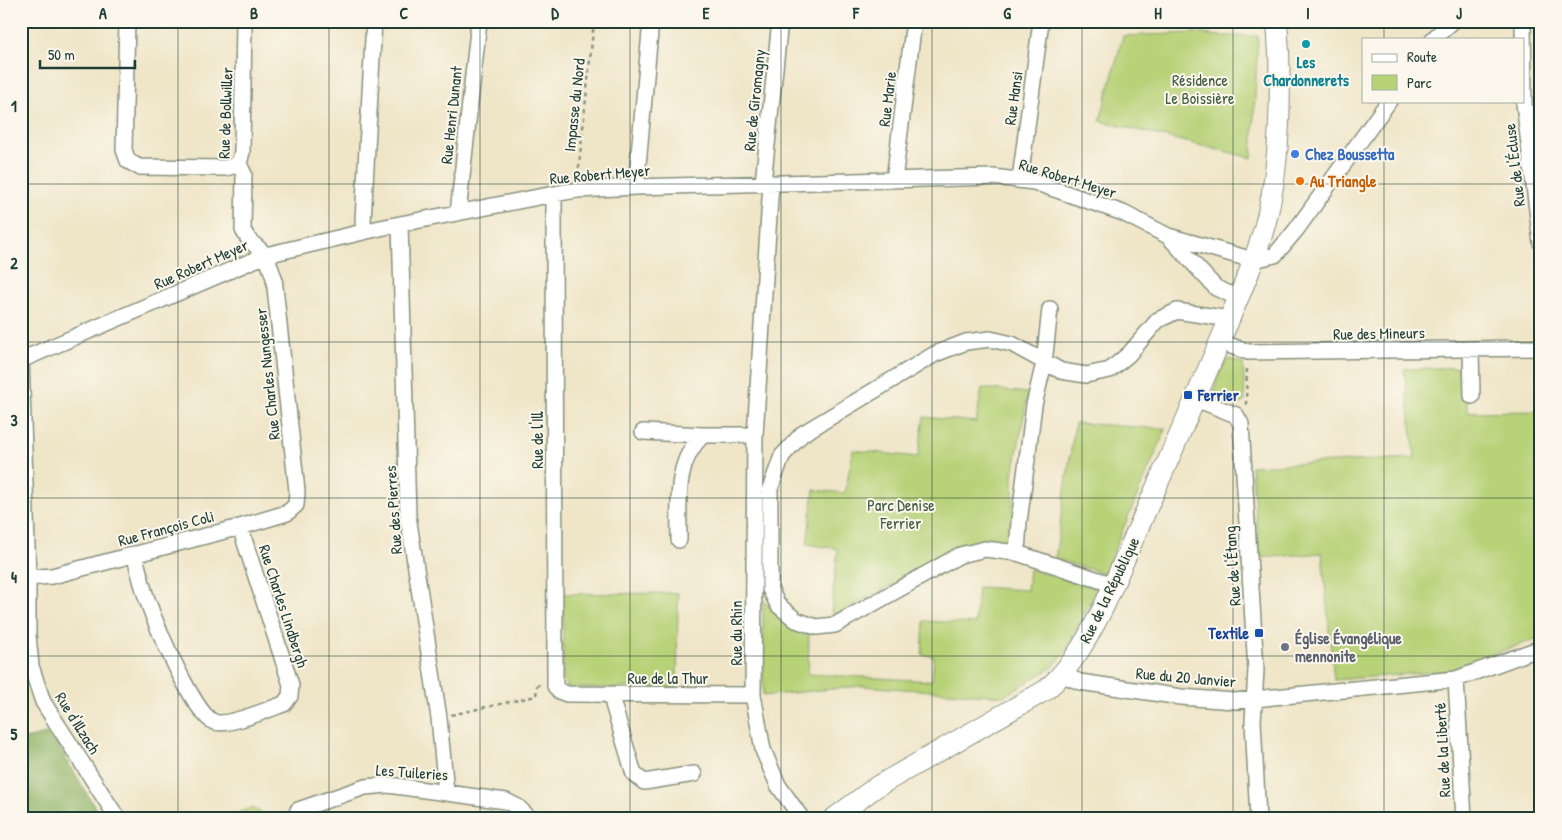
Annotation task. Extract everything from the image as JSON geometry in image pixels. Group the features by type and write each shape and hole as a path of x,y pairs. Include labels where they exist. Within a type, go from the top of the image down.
{"main road":[{"name":"Rue de la République","path":"833,819 876,787 1046,690 1063,675 1087,641 1114,585 1239,298 1267,217 1273,180 1280,76 1277,21"}],"street":[{"path":"127,21 124,150 128,161 139,167 226,168 239,164"},
{"name":"Rue de Bollwiller","path":"244,21 242,152 239,164 244,174 243,230 248,240 266,255"},
{"path":"364,232 363,221 374,21"},
{"name":"Rue Henri Dunant","path":"458,213 479,21"},
{"path":"636,187 652,21"},
{"name":"Rue de Giromagny","path":"767,183 780,21"},
{"name":"Rue Marie","path":"894,180 914,21"},
{"name":"Rue Hansi","path":"1020,179 1041,21"},
{"path":"1434,38 1453,21"},
{"name":"Rue de l'Écluse","path":"1523,21 1523,38"},
{"path":"1253,260 1275,255 1296,230 1387,102"},
{"name":"Rue de l'Écluse","path":"1524,102 1541,244"},
{"name":"Rue Robert Meyer","path":"21,359 266,255 400,224 577,190 993,177 1020,179 1123,213 1168,236 1253,260"},
{"name":"Rue du Rhin","path":"767,183 754,436 753,695 764,750 778,785 802,819"},
{"name":"Rue de l'Ill","path":"554,194 555,682"},
{"name":"Rue des Pierres","path":"400,224 408,516 439,718 446,792"},
{"name":"Rue Robert Meyer","path":"1168,236 1216,288 1239,298"},
{"name":"Rue Charles Nungesser","path":"266,255 274,278 297,491"},
{"path":"1017,553 1019,522 1034,404 1044,363 1050,309"},
{"path":"1114,585 1017,553 985,550 960,555 835,625 816,627 796,620 778,605 770,589 770,489 782,456 802,434 935,354 966,342 990,339 1012,344 1044,363 1061,370 1086,375 1110,370 1129,354 1158,320 1177,311 1224,332"},
{"name":"Rue des Mineurs","path":"1224,332 1248,352 1541,348"},
{"path":"1471,349 1472,396"},
{"name":"Rue d'Illzach","path":"21,359 28,635 31,666 43,702 118,819"},
{"path":"1196,399 1236,415 1241,424"},
{"name":"Rue de l'Étang","path":"1241,424 1256,698 1253,721 1258,819"},
{"path":"644,432 754,436"},
{"path":"678,540 678,481 693,445 703,435"},
{"name":"Rue François Coli","path":"28,578 52,576 287,513 296,505 297,491"},
{"name":"Rue Charles Lindbergh","path":"134,554 148,602 186,686 205,716 214,722 226,723 284,704 290,696 291,685 240,527"},
{"name":"Rue du 20 Janvier","path":"1063,675 1080,682 1181,697 1234,701 1456,679 1541,648"},
{"name":"Rue de la Liberté","path":"1456,679 1464,819"},
{"name":"Rue de la Thur","path":"555,682 559,691 567,694 753,695"},
{"name":"Rue de la Thur","path":"612,695 634,774 644,782 694,774"},
{"name":"Les Tuileries","path":"295,819 298,810 365,787 388,785 506,801 518,807 530,819"}],"path":[{"name":"Impasse du Nord","path":"577,190 594,21"},
{"path":"1241,424 1246,408 1248,352"},
{"path":"439,718 536,696 537,686 555,682"}],"green space":[{"name":"Résidence Le Boissière","path":"1196,33 1220,36 1258,36 1252,158 1100,121 1123,36"},
{"path":"1228,359 1243,363 1245,401 1239,405 1215,397 1216,382"},
{"path":"1466,367 1467,412 1541,411 1541,637 1447,671 1334,680 1322,553 1260,558 1251,466 1415,458 1404,369"},
{"name":"Parc Denise Ferrier","path":"982,388 1028,393 1013,475 1013,533 1004,543 973,543 839,613 831,613 838,549 807,544 814,490 845,493 853,450 918,457 924,417 976,422"},
{"path":"1075,423 1166,429 1104,573 1055,559"},
{"path":"1029,569 1097,588 1065,652 1053,667 1004,696 861,686 763,696 763,600 781,619 809,632 808,674 932,681 934,656 922,655 924,621 975,624 978,587 1027,590"},
{"path":"678,593 677,688 572,688 566,686 563,680 563,594"},
{"path":"51,733 102,819 21,819 21,740"},
{"path":"251,808 276,819 223,819"}],"place":[{"name":"Les Chardonnerets","path":"1306,44"},
{"name":"Chez Boussetta","path":"1295,154"},
{"name":"Au Triangle","path":"1300,181"},
{"name":"Ferrier","path":"1188,395"},
{"name":"Textile","path":"1259,633"},
{"name":"Église Évangélique mennonite","path":"1285,647"}]}
